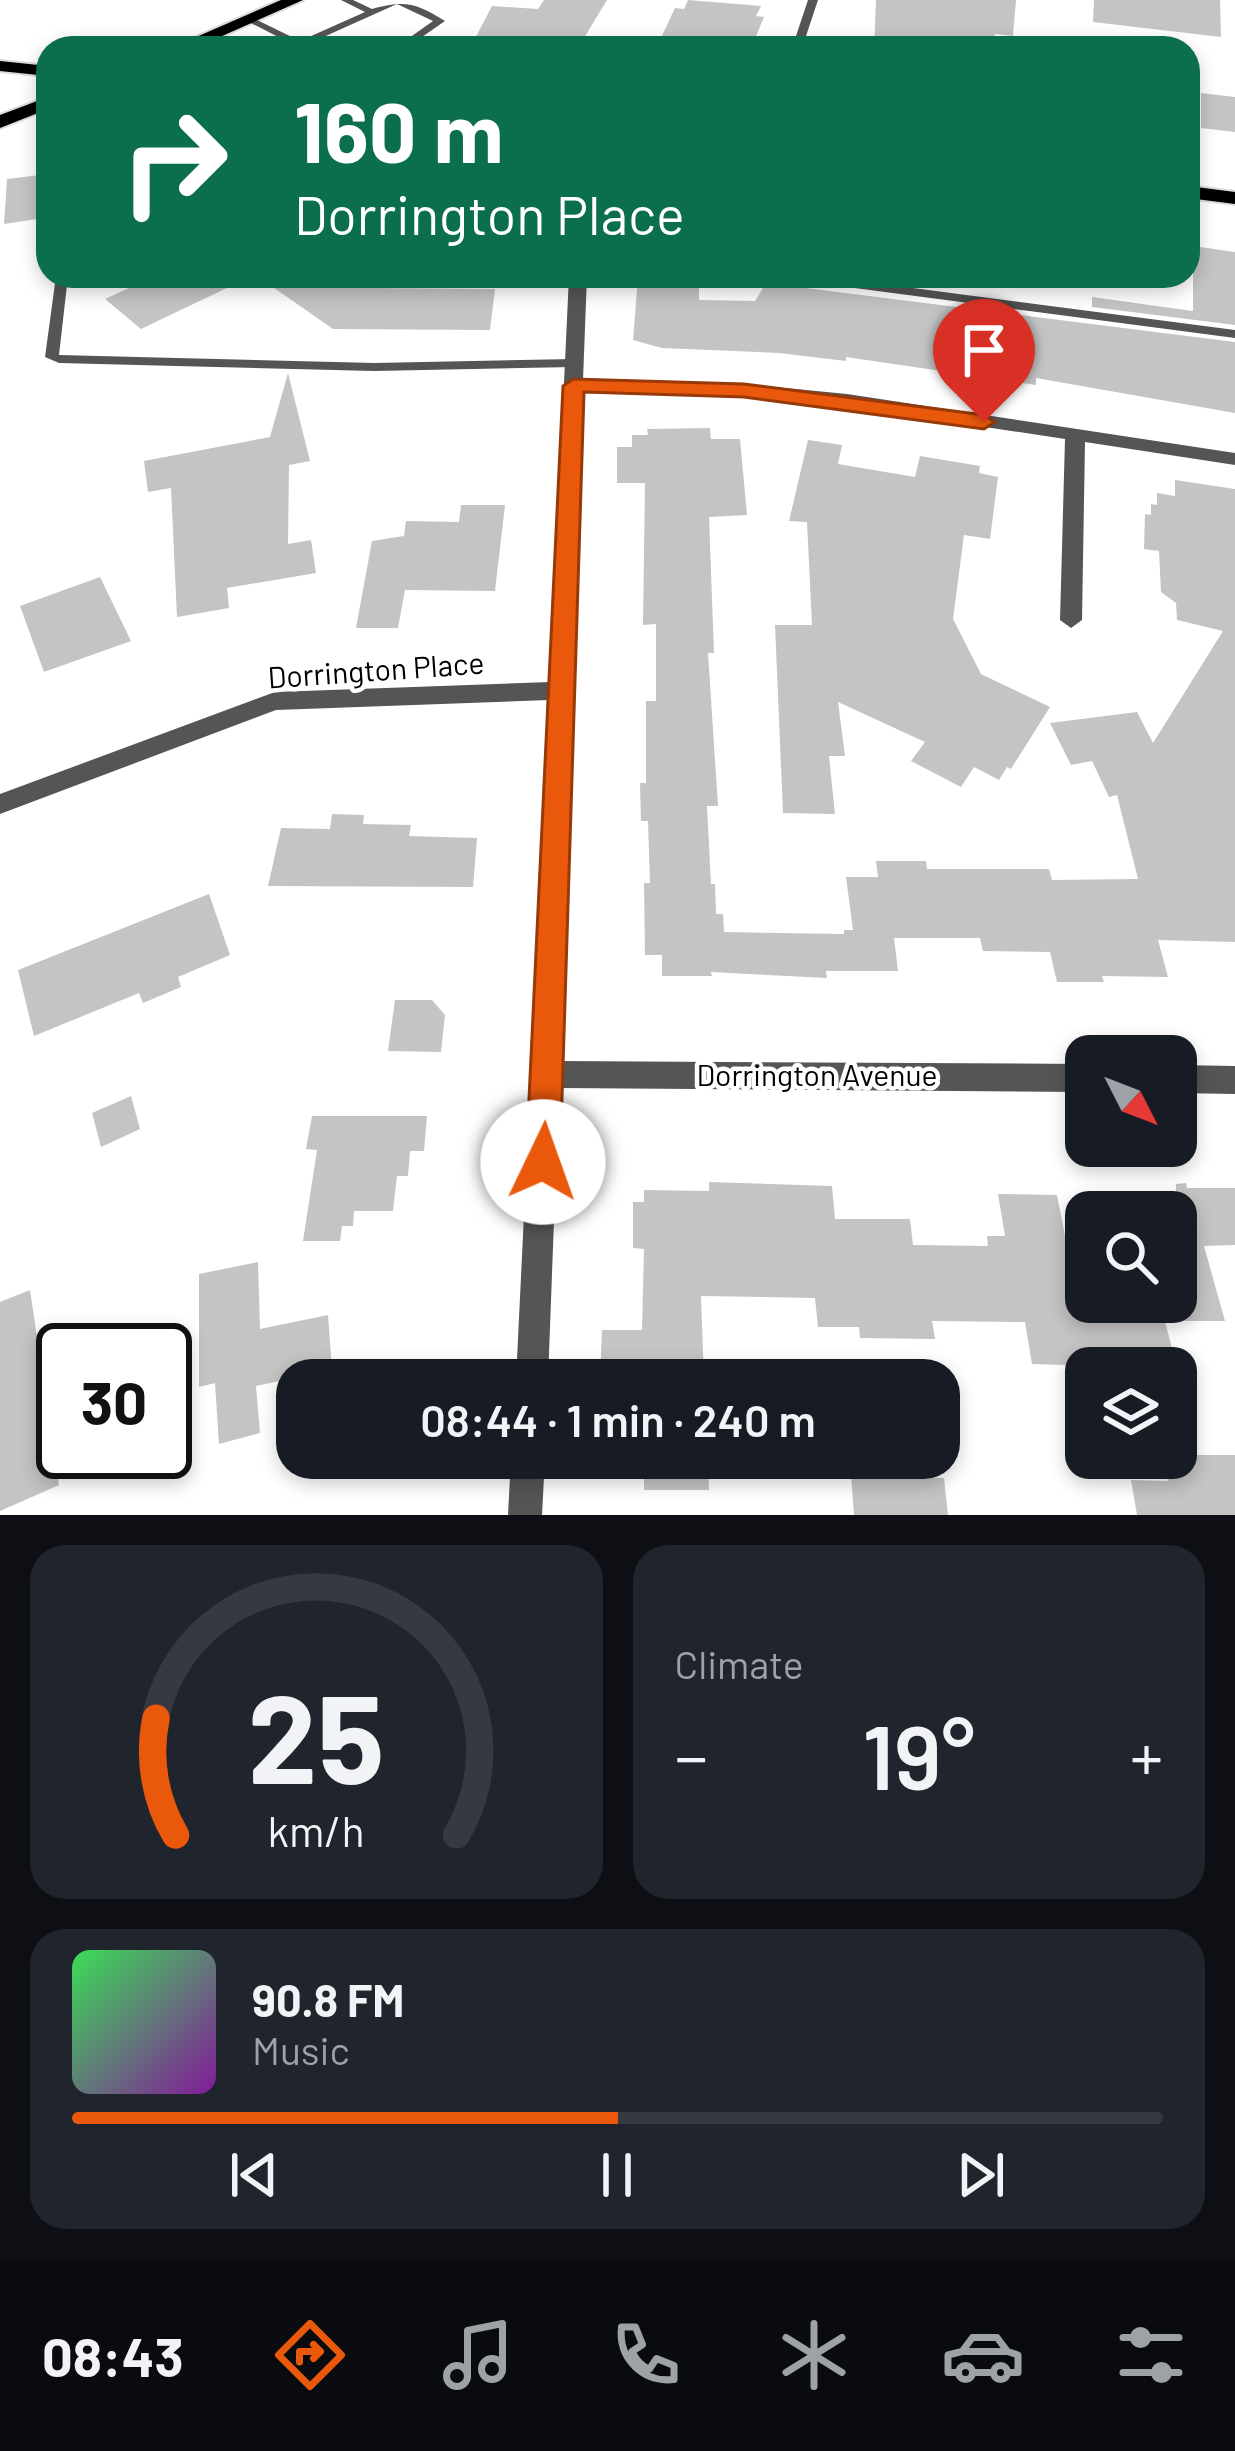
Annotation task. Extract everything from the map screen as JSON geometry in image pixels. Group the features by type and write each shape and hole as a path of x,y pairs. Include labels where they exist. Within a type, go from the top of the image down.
{"main road":[{"path":"208,36 295,0"},
{"path":"0,66 36,70"},
{"path":"0,122 36,107"},
{"path":"1200,194 1235,198"}],"street":[{"path":"533,1359 577,288"},
{"path":"573,374 826,398 1235,459"},
{"path":"1071,620 1075,436"},
{"name":"Dorrington Place","path":"0,804 275,701 558,691"},
{"name":"Dorrington Avenue","path":"548,1074 1065,1078"},
{"path":"1197,1079 1235,1080"},
{"path":"525,1515 527,1479"}],"lane":[{"path":"346,0 372,12"},
{"path":"801,36 813,0"},
{"path":"318,36 397,1 440,21 418,36"},
{"path":"248,19 278,36"},
{"path":"60,288 51,357 59,359 573,374"},
{"path":"885,288 1235,334"}],"building":[{"path":"544,0 607,0 585,36 476,36 492,6 538,9"},
{"path":"688,0 761,6 756,16 764,17 756,36 662,36 675,8 684,9"},
{"path":"876,0 1016,0 1013,36 874,36"},
{"path":"1094,0 1220,0 1221,37 1093,22"},
{"path":"1201,93 1235,97 1235,132 1201,128"},
{"path":"36,175 36,219 4,224 7,179"},
{"path":"1200,247 1235,252 1235,325 1092,307 1092,297 1193,311 1193,288 1200,288"},
{"path":"129,288 227,288 141,329 105,299"},
{"path":"274,288 495,289 490,330 333,329"},
{"path":"637,288 699,288 699,300 755,301 763,288 806,288 1235,342 1235,413 1036,378 1036,385 846,357 846,361 662,348 633,340"},
{"path":"288,373 310,461 289,465 288,544 311,540 316,573 227,588 229,608 177,617 171,488 148,492 144,461 270,437"},
{"path":"710,428 711,439 740,439 747,515 709,517 714,653 708,653 718,806 707,806 711,884 715,884 716,914 723,914 724,932 844,934 844,930 853,930 846,877 878,877 876,861 926,861 927,869 1049,869 1052,880 1138,879 1117,795 1109,797 1092,761 1071,765 1050,723 1137,712 1153,743 1223,631 1177,620 1176,603 1161,592 1159,551 1144,549 1145,514 1151,515 1151,504 1157,505 1157,493 1175,496 1175,480 1235,489 1235,942 1158,940 1168,977 1102,976 1104,982 1057,982 1050,952 983,951 980,938 894,938 898,971 826,971 827,978 711,972 712,976 662,976 662,955 645,955 644,883 650,883 648,821 641,821 640,783 646,783 646,701 656,701 656,624 643,625 645,483 617,483 617,447 632,447 632,435 648,435 647,429"},
{"path":"808,440 842,445 838,464 915,477 920,456 980,466 979,473 998,477 990,539 964,535 953,619 981,674 1050,707 999,780 974,767 961,787 911,761 925,742 838,702 845,756 829,756 835,814 783,813 775,625 812,625 807,522 789,521"},
{"path":"461,505 505,505 495,591 405,590 398,628 356,628 372,541 404,536 406,521 459,522"},
{"path":"100,577 131,641 44,672 20,606"},
{"path":"332,814 364,815 363,824 411,825 409,836 477,838 473,887 268,886 281,828 330,829"},
{"path":"209,894 230,955 178,977 181,987 143,1003 139,993 34,1036 18,970"},
{"path":"395,1000 432,1000 445,1015 441,1052 388,1051"},
{"path":"131,1096 140,1129 101,1147 92,1113"},
{"path":"312,1116 427,1116 424,1151 410,1151 408,1176 397,1176 393,1211 354,1211 353,1226 342,1226 340,1241 303,1241 317,1150 306,1149"},
{"path":"709,1182 832,1186 835,1219 910,1219 913,1245 988,1246 987,1236 1005,1236 998,1194 1057,1195 1065,1236 1065,1323 1165,1323 1172,1347 1065,1347 1065,1365 1032,1364 1025,1322 932,1321 935,1339 860,1338 859,1327 818,1327 815,1298 701,1296 703,1359 601,1359 602,1330 642,1330 644,1249 633,1248 633,1202 644,1202 644,1190 709,1191"},
{"path":"1176,1184 1235,1188 1235,1245 1204,1246 1225,1321 1197,1321 1197,1191 1176,1191"},
{"path":"258,1262 260,1329 328,1315 331,1359 276,1359 276,1382 256,1386 260,1433 219,1444 215,1383 199,1387 199,1274"},
{"path":"30,1290 36,1330 36,1479 58,1479 59,1485 0,1511 0,1302"},
{"path":"1197,1455 1235,1455 1235,1515 1137,1515 1131,1480 1197,1479"},
{"path":"644,1479 709,1479 709,1490 644,1490"},
{"path":"851,1479 944,1479 948,1515 854,1515"}],"route":[{"path":"543,1162 573,386 744,390 847,400 984,422"}]}
